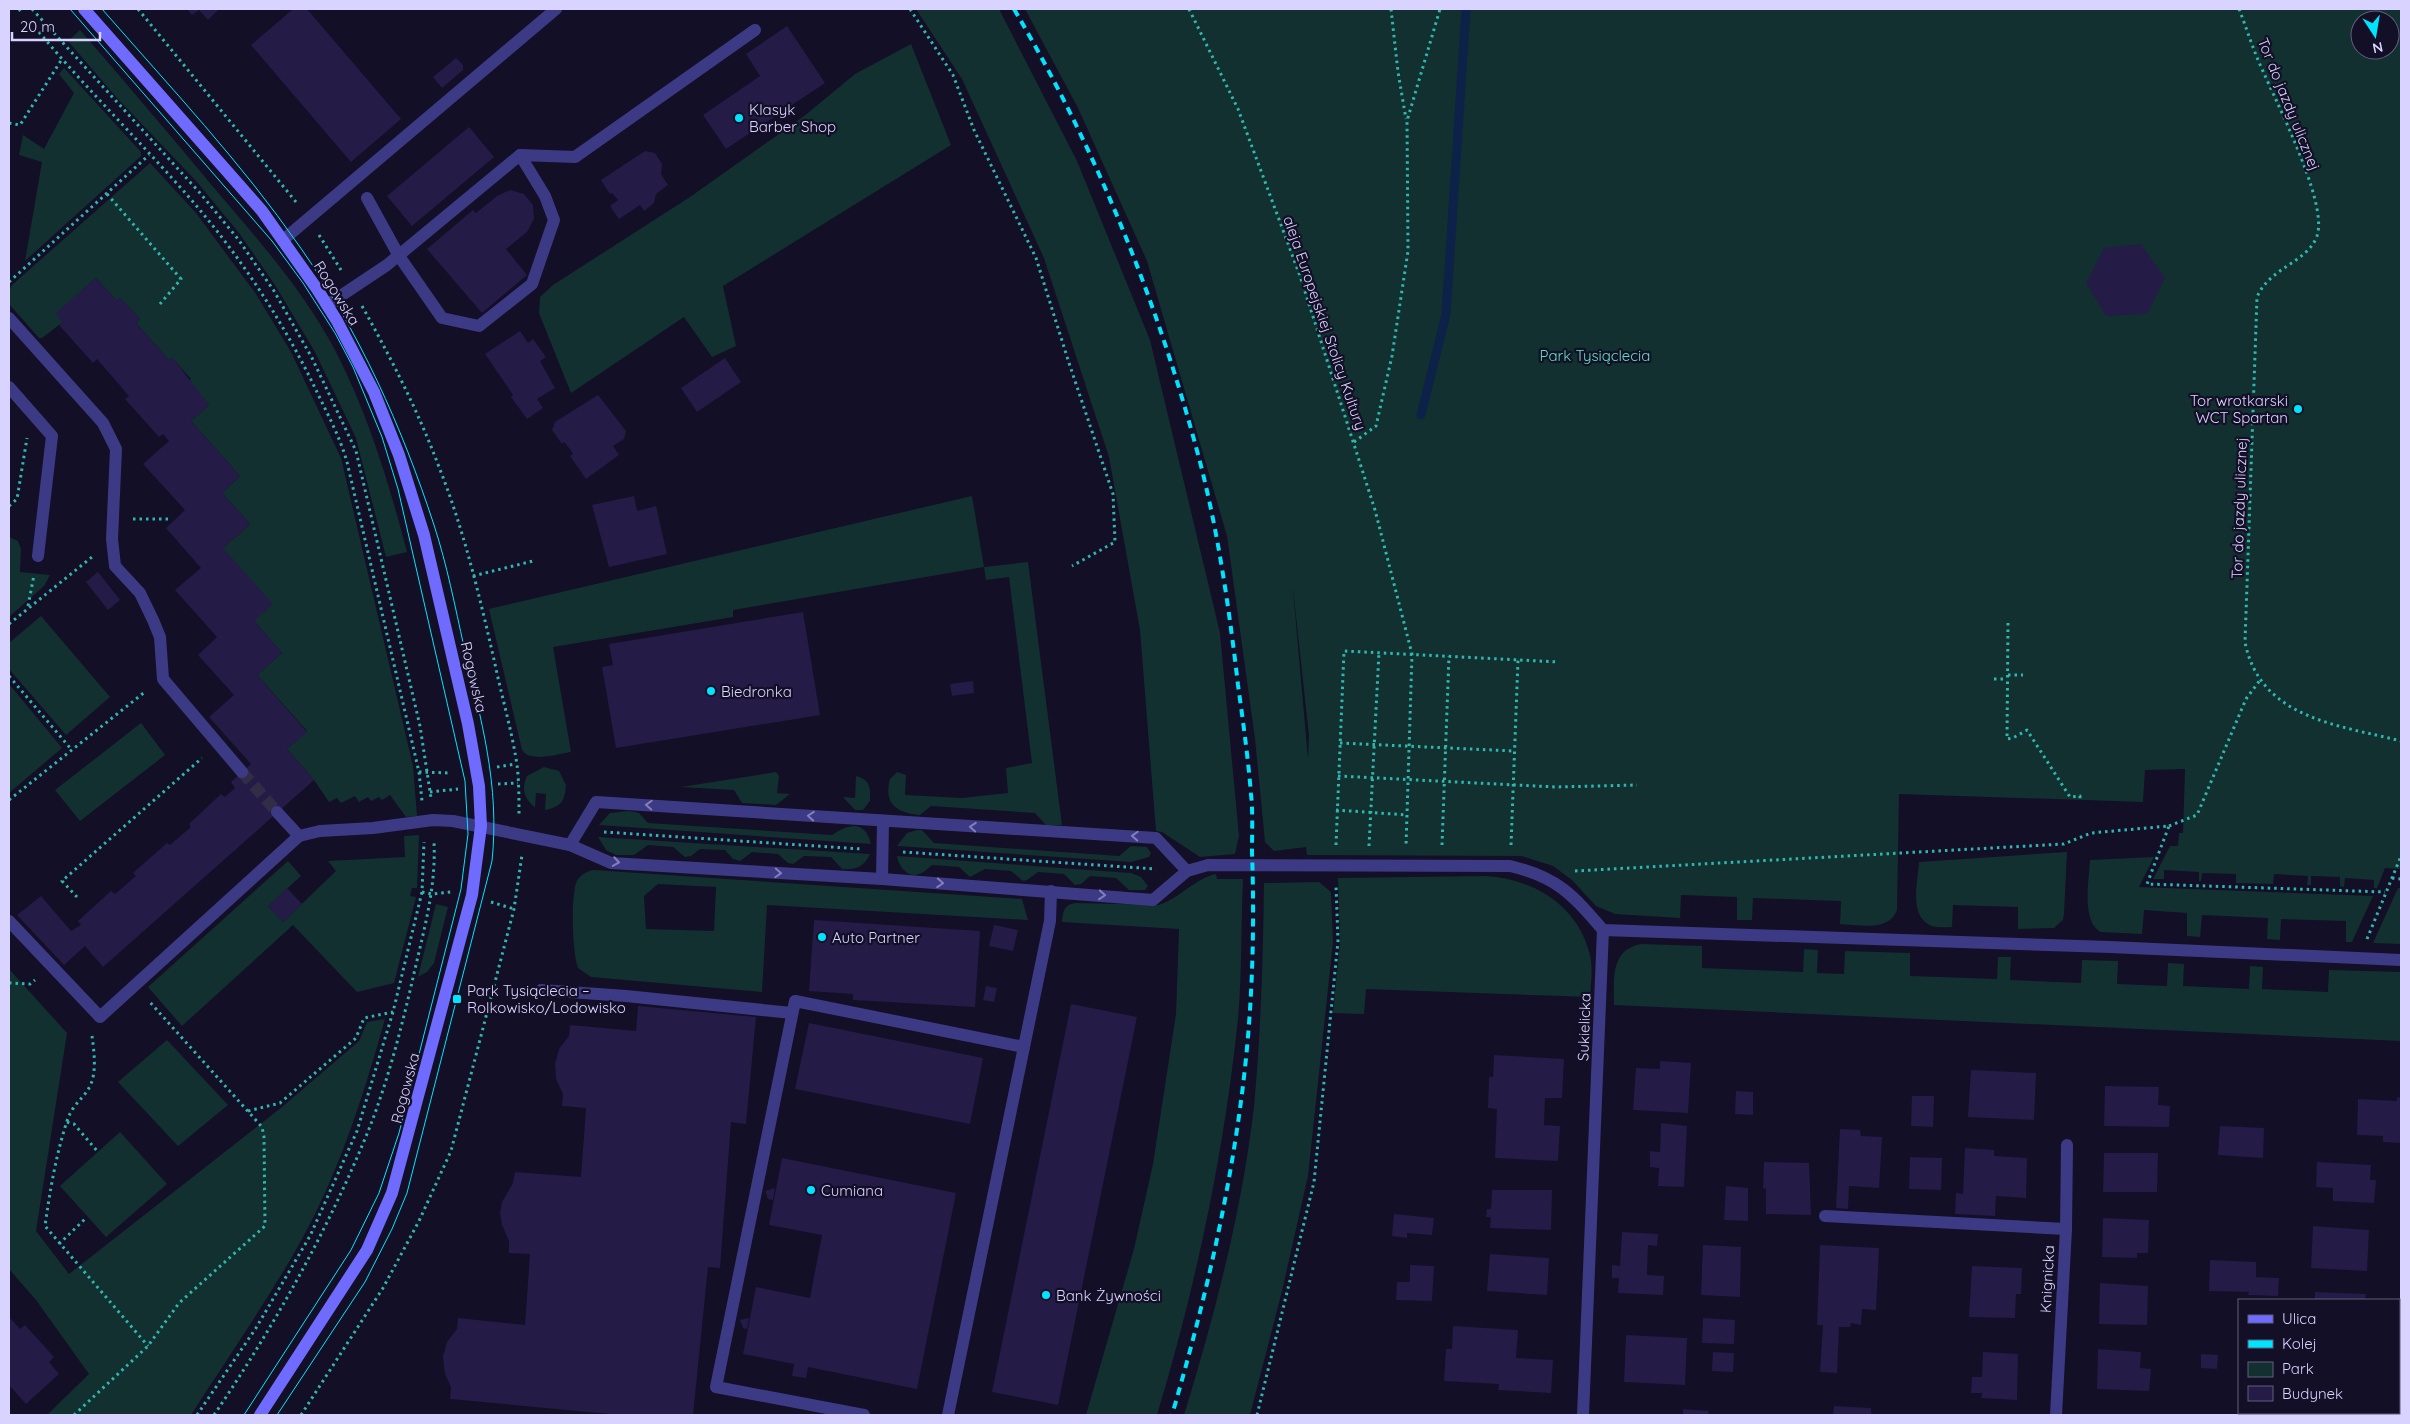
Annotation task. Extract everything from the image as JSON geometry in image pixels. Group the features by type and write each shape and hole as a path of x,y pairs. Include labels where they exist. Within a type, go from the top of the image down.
{"street":[{"name":"Rogowska","path":"84,9 262,211 328,305 374,392 398,455 424,536 468,724 479,786 480,826 472,895 392,1193 367,1250 260,1415"},
{"path":"283,240 556,9"},
{"path":"328,305 399,256 520,155 575,157 755,30"},
{"path":"367,198 399,256 442,318 478,326 532,284 554,220 544,196 520,155"},
{"path":"9,318 103,422 116,449 112,539 115,566 140,593 160,638 163,679 242,772"},
{"path":"9,388 52,436 38,556"},
{"path":"570,845 596,802 1156,838 1187,871"},
{"path":"278,812 299,836"},
{"path":"9,920 100,1017 299,836 320,831 373,828 433,820 480,826 570,845 611,862 882,879 1153,900 1187,871 1208,865 1510,866 1534,872 1558,884 1581,904 1603,930 2110,947 2401,960"},
{"path":"882,879 883,821"},
{"path":"948,1415 1050,922 1051,891"},
{"name":"Sukielicka","path":"1583,1415 1603,930"},
{"path":"541,990 626,996 792,1013"},
{"path":"864,1415 716,1387 795,1001 1024,1047"},
{"name":"Knignicka","path":"2056,1415 2066,1229 2067,1145"},
{"path":"1825,1216 2066,1229"}],"path":[{"path":"19,9 22,13"},
{"path":"32,9 200,193 238,239 274,291 312,358 356,451 420,726 431,800"},
{"path":"910,9 953,75 974,130 1036,258 1069,364 1113,494 1115,542 1072,566"},
{"name":"aleja Europejskiej Stolicy Kultury","path":"1189,9 1238,109 1300,276 1375,510 1412,654 1406,866"},
{"path":"1354,442 1376,426 1392,356 1408,251 1407,121 1398,72 1391,9"},
{"path":"1407,121 1440,9"},
{"name":"Tor do jazdy ulicznej","path":"2239,9 2309,181 2320,221 2316,238 2305,253 2270,276 2262,284 2257,297 2255,310 2246,642 2248,653 2260,680 2279,700 2292,710 2307,716 2401,741"},
{"path":"39,32 194,202 252,279 307,371 343,446 419,772 423,809"},
{"path":"9,123 20,125 62,59"},
{"path":"9,282 150,155"},
{"path":"106,194 181,279 160,304"},
{"path":"9,506 17,499 27,438 21,431"},
{"path":"113,519 168,519"},
{"path":"9,624 28,607 71,575 112,539"},
{"path":"28,607 38,556"},
{"path":"473,576 533,561"},
{"path":"2008,623 2007,739 2013,738 2027,730 2070,797 2080,796 2080,801"},
{"path":"1257,1415 1314,1182 1338,941 1335,866 1336,810 1344,651 1560,662"},
{"path":"1368,866 1379,652"},
{"path":"1441,865 1448,656"},
{"path":"1510,866 1518,660"},
{"path":"1994,679 2023,675"},
{"path":"9,676 71,749"},
{"path":"9,800 122,708 163,679"},
{"path":"1558,884 1566,872 2064,844 2091,833 2169,826 2197,815 2246,699 2260,680"},
{"path":"1340,743 1514,750"},
{"path":"77,897 62,881 218,744"},
{"path":"497,767 516,764"},
{"path":"419,772 451,773"},
{"path":"1338,776 1556,787 1638,785"},
{"path":"498,784 518,783"},
{"path":"430,792 455,789"},
{"path":"1336,810 1407,815"},
{"path":"2169,826 2147,884 2385,892"},
{"path":"214,1415 297,1282 335,1205 369,1128 406,1006 432,894 435,868 434,833"},
{"path":"197,1415 256,1328 310,1236 358,1131 393,1012 422,892 424,834"},
{"path":"301,1415 383,1288 419,1221 451,1151 514,909 522,856"},
{"path":"2359,958 2401,856"},
{"path":"2392,878 2401,879"},
{"path":"422,892 432,894 451,892"},
{"path":"490,902 514,909"},
{"path":"74,1415 148,1346 179,1303 265,1226 264,1136 262,1127 136,986"},
{"path":"93,1011 90,1028 95,1057 90,1086 71,1108 55,1162 45,1226 148,1346"},
{"path":"248,1112 280,1103 356,1038 364,1018 393,1012"},
{"path":"67,1122 74,1124 98,1152"},
{"path":"59,1244 85,1220"}],"green space":[{"path":"916,9 999,9 1077,161 1150,340 1220,633 1239,836 1235,854 1200,857 1162,832 1156,831 1140,630 1109,457 1044,258 962,79"},
{"name":"Park Tysiąclecia","path":"1025,9 2401,9 2401,869 2385,868 2377,888 2374,888 2374,880 2345,878 2344,887 2340,886 2340,877 2311,876 2311,885 2307,885 2308,876 2274,874 2273,884 2236,883 2236,874 2202,873 2201,881 2199,881 2199,872 2164,870 2164,879 2153,879 2170,846 2178,846 2179,833 2183,833 2185,769 2145,770 2143,802 1899,794 1897,910 1887,922 1873,926 1840,924 1841,901 1753,898 1752,920 1737,920 1737,897 1681,895 1680,918 1615,914 1596,906 1572,880 1553,866 1522,856 1307,855 1306,847 1274,851 1265,842 1255,739 1227,536 1147,261 1078,108","holes":["1293,589 1309,736 1308,759"]},
{"path":"80,30 267,250 310,308 347,374 368,424 393,500 407,552 386,557 356,438 315,352 275,285 239,233 197,182 117,98 68,41"},
{"path":"911,44 951,145 723,286 736,346 712,357 684,317 571,393 539,313 540,297 553,285 690,197 803,117 855,74"},
{"path":"64,68 141,152 141,156 25,261 42,162 19,155 23,135 44,149 74,93 59,74"},
{"path":"150,163 196,213 256,294 291,352 341,458 413,766 417,816 406,817 390,795 382,800 379,797 371,801 368,797 359,802 355,796 341,803 337,798 329,802 314,780 287,749 307,731 257,675 282,653 254,621 223,548 250,524 222,493 240,476 191,421 209,405 188,381 191,379 172,358 169,360 136,323 140,319 120,298 117,301 96,278 56,314 63,322 42,338 39,338 9,304 9,290 12,285"},
{"path":"972,496 984,567 733,610 733,617 553,647 571,752 537,757 526,754 522,750 489,609"},
{"path":"9,537 18,541 21,549 20,572 50,575 44,586 9,617"},
{"path":"1028,562 1062,825 1046,825 1035,813 931,806 920,815 912,814 899,810 894,806 889,795 890,779 897,772 906,775 905,795 962,798 1008,793 1006,768 1032,763 1009,577 986,580 984,567"},
{"path":"41,616 110,697 66,735 9,669 9,643"},
{"path":"9,684 62,748 9,793"},
{"path":"141,723 165,755 80,821 55,790"},
{"path":"544,767 559,771 566,785 565,795 561,802 555,807 545,810 546,794 536,793 535,807 528,801 524,789 527,776"},
{"path":"776,772 779,776 777,793 790,794 776,805 742,803 734,790 681,787"},
{"path":"856,776 864,779 870,789 870,801 863,810 855,810 843,797 855,798"},
{"path":"629,811 639,813 648,823 832,835 844,828 855,826 865,831 871,844 599,825 610,813"},
{"path":"922,830 934,843 1119,856 1131,846 1147,847 1151,853 1149,857 1131,862 897,846 907,833"},
{"path":"419,835 417,888 412,888 410,896 416,897 394,983 357,992 293,925 182,1026 148,987 288,861 301,876 268,906 283,922 336,871 328,861 405,857 404,836"},
{"path":"598,837 870,854 859,867 847,869 842,869 831,857 804,856 793,864 788,863 778,854 752,852 740,861 733,859 725,850 700,849 691,856 685,857 673,847 648,845 634,855 616,855 606,850"},
{"path":"2067,852 2063,920 2054,928 2018,929 2018,907 1953,905 1952,927 1932,926 1920,915 1916,898 1919,862"},
{"path":"897,856 1131,873 1141,877 1148,886 1145,890 1129,890 1116,878 1090,876 1081,884 1075,885 1064,874 1038,872 1023,881 1011,871 985,869 970,877 959,867 932,865 923,873 911,875 904,870"},
{"path":"2154,857 2139,887 2373,896 2352,942 2346,942 2346,921 2281,919 2280,940 2267,939 2268,918 2202,915 2200,937 2187,936 2187,913 2144,910 2142,934 2101,932 2095,927 2088,910 2090,860"},
{"path":"594,870 1022,899 1028,920 767,905 762,992 591,977 578,968 574,950 573,912 574,890 577,880 586,872","holes":["658,884 716,887 714,931 646,929 644,896"]},
{"path":"1216,874 1217,879 1243,879 1238,1019 1217,1169 1184,1318 1157,1415 1086,1415 1134,1249 1153,1164 1176,1014 1179,929 1062,922 1063,915 1069,905 1076,903 1159,905 1174,898 1208,876"},
{"path":"1486,876 1503,878 1536,889 1564,909 1584,937 1590,955 1592,971 1590,997 1366,989 1364,1014 1333,1013 1340,943 1338,878"},
{"path":"1319,882 1331,892 1333,942 1308,1176 1282,1291 1250,1415 1184,1415 1217,1301 1235,1223 1249,1145 1258,1050 1264,883"},
{"path":"2398,888 2401,888 2401,944 2373,943"},
{"path":"436,904 448,907 434,963 427,972 418,977"},
{"path":"1641,944 1702,946 1702,968 1803,972 1804,949 1818,950 1817,973 1844,974 1845,951 1910,953 1910,976 1997,979 1998,957 2011,957 2010,980 2081,983 2082,960 2118,961 2117,984 2167,986 2168,963 2184,964 2183,986 2249,989 2250,966 2263,967 2262,989 2328,992 2329,970 2401,972 2401,1041 1614,1005 1614,976 1619,959 1631,947"},
{"path":"9,969 67,1033 36,1231 69,1274 282,1107 359,1041 367,1022 385,1019 347,1140 322,1199 281,1275 191,1415 47,1415 89,1374 36,1300 9,1269"},
{"path":"167,1040 228,1105 178,1146 118,1082"},
{"path":"120,1132 167,1184 106,1237 60,1186"}],"building":[{"path":"187,9 219,9 208,20 199,10 192,15"},
{"path":"293,9 307,9 401,119 351,162 251,45"},
{"path":"787,26 825,83 726,149 703,115 760,76 746,54"},
{"path":"456,58 463,65 463,70 442,88 433,77"},
{"path":"469,127 494,157 412,226 387,196"},
{"path":"645,151 655,153 662,164 661,174 668,185 656,194 654,203 644,211 640,205 619,219 610,206 618,200 612,193 610,194 601,180"},
{"path":"510,190 524,194 533,205 534,219 527,232 506,249 527,275 482,313 427,249 473,210 476,213 497,196"},
{"path":"2141,244 2165,278 2147,314 2106,316 2086,283 2104,248"},
{"path":"96,278 117,301 120,297 140,319 136,323 169,360 172,357 209,405 191,421 240,476 222,493 250,524 223,548 273,604 254,621 282,653 257,675 307,732 287,749 314,780 103,967 85,946 64,965 17,915 41,896 71,931 81,925 78,921 111,891 115,894 136,876 133,873 167,843 170,845 191,827 189,824 221,794 225,797 235,788 231,782 251,764 209,717 234,695 198,655 217,637 175,590 201,568 166,528 185,510 143,464 169,441 163,434 159,437 125,399 129,396 97,359 93,363 59,325 63,322 55,314"},
{"path":"520,331 528,343 533,339 546,357 540,361 555,388 537,399 543,408 527,419 485,354"},
{"path":"725,358 741,382 697,412 681,388"},
{"path":"598,395 626,431 624,439 613,446 619,455 586,479 570,456 573,454 570,449 564,442 562,444 552,430 555,422"},
{"path":"634,496 637,511 656,506 667,554 609,567 592,505"},
{"path":"98,572 120,600 108,610 86,582"},
{"name":"Biedronka","path":"803,612 820,715 616,748 602,667 613,665 609,644"},
{"path":"973,681 974,693 952,696 950,684"},
{"path":"287,888 302,904 283,922 268,906"},
{"path":"814,920 980,931 975,1007 853,1000 853,994 809,991"},
{"path":"994,925 1018,930 1013,951 989,946"},
{"path":"986,986 997,988 994,1002 983,1000"},
{"name":"Bank Żywności","path":"1071,1004 1137,1017 1058,1405 992,1392"},
{"path":"638,1006 756,1017 746,1124 731,1122 720,1268 708,1267 693,1415 621,1415 450,1399 451,1387 445,1374 443,1357 447,1342 457,1329 458,1318 525,1325 530,1254 509,1253 509,1241 502,1225 500,1213 502,1202 513,1183 515,1172 581,1177 586,1108 562,1106 563,1094 556,1079 555,1064 559,1049 569,1036 570,1025 636,1031"},
{"path":"809,1023 983,1058 970,1124 795,1089"},
{"path":"1494,1055 1564,1059 1562,1098 1545,1098 1544,1125 1560,1126 1558,1161 1495,1158 1497,1109 1488,1108 1489,1077 1493,1077"},
{"path":"1660,1061 1691,1063 1688,1113 1633,1110 1636,1068 1660,1069"},
{"path":"1971,1070 2036,1073 2034,1120 1968,1117"},
{"path":"2105,1086 2159,1087 2158,1105 2170,1106 2169,1127 2104,1126"},
{"path":"1736,1091 1753,1092 1753,1115 1735,1114"},
{"path":"1912,1096 1934,1096 1933,1127 1911,1126"},
{"path":"2397,1097 2401,1098 2401,1143 2383,1142 2383,1136 2357,1135 2358,1099 2397,1101"},
{"path":"1661,1123 1687,1126 1684,1187 1658,1186 1659,1168 1650,1167 1650,1151 1660,1152"},
{"path":"2220,1126 2264,1128 2263,1158 2218,1155"},
{"path":"1840,1129 1860,1130 1861,1136 1882,1137 1879,1188 1849,1186 1848,1209 1836,1208"},
{"path":"1965,1148 1994,1150 1994,1156 2027,1158 2026,1198 1996,1196 1995,1216 1955,1214 1956,1193 1963,1194"},
{"path":"2104,1153 2158,1153 2157,1192 2103,1192"},
{"path":"1910,1157 1942,1158 1941,1190 1909,1189"},
{"path":"782,1158 956,1193 917,1389 808,1367 806,1378 792,1376 794,1364 743,1354 756,1287 810,1298 822,1235 769,1225"},
{"path":"1764,1162 1809,1163 1811,1215 1766,1214 1766,1189 1763,1188"},
{"path":"2317,1162 2371,1165 2370,1180 2376,1180 2374,1203 2333,1201 2333,1188 2316,1187"},
{"path":"1726,1186 1748,1188 1748,1221 1724,1220"},
{"path":"775,1188 773,1200 768,1199 765,1191"},
{"path":"1492,1190 1552,1190 1551,1230 1490,1228 1491,1217 1486,1217 1487,1209 1491,1209"},
{"path":"1394,1214 1434,1218 1432,1235 1407,1233 1407,1238 1392,1236"},
{"path":"2103,1218 2149,1220 2148,1253 2137,1253 2137,1258 2102,1257"},
{"path":"2313,1226 2369,1230 2367,1271 2311,1268"},
{"path":"1622,1232 1658,1234 1657,1246 1648,1245 1647,1275 1664,1276 1663,1295 1618,1293 1619,1278 1612,1278 1612,1265 1620,1266"},
{"path":"1703,1245 1741,1247 1740,1297 1701,1295"},
{"path":"1820,1245 1879,1248 1876,1310 1862,1309 1861,1325 1851,1323 1850,1327 1839,1327 1837,1373 1820,1372 1823,1325 1817,1325"},
{"path":"1490,1254 1549,1258 1547,1295 1487,1291"},
{"path":"2210,1260 2256,1262 2256,1277 2279,1278 2278,1296 2248,1295 2249,1292 2209,1291"},
{"path":"1410,1265 1434,1266 1432,1301 1396,1300 1397,1282 1410,1282"},
{"path":"1972,1266 2022,1268 2021,1294 2016,1294 2015,1318 1969,1317"},
{"path":"2100,1283 2148,1286 2147,1325 2099,1324"},
{"path":"2315,1292 2366,1294 2365,1299 2315,1299"},
{"path":"9,1317 20,1329 25,1325 54,1357 49,1362 59,1374 26,1404 9,1385"},
{"path":"749,1318 747,1329 743,1328 740,1320"},
{"path":"1703,1318 1735,1320 1734,1344 1702,1343"},
{"path":"1453,1326 1518,1330 1516,1358 1553,1360 1551,1393 1498,1390 1499,1384 1444,1381 1446,1349 1452,1349"},
{"path":"1626,1335 1687,1338 1685,1385 1624,1382"},
{"path":"2098,1349 2141,1352 2140,1368 2151,1369 2149,1391 2097,1389"},
{"path":"1713,1352 1734,1353 1733,1372 1712,1371"},
{"path":"1983,1352 2018,1354 2017,1400 1981,1398 1982,1393 1971,1393 1972,1377 1982,1377"},
{"path":"2201,1354 2218,1355 2217,1369 2201,1368"},
{"path":"1834,1406 1871,1408 1871,1415 1833,1415"},
{"path":"1683,1409 1709,1411 1708,1415 1683,1415"}],"waterway":[{"path":"1421,415 1446,314 1466,9"}],"tunnel":[{"path":"242,772 277,812"}],"tram line":[{"path":"70,9 272,241 303,283 335,333 353,367 382,437 398,489 465,781 468,834 461,889 399,1133 379,1193 351,1250 244,1415"},
{"path":"102,9 254,185 300,247 360,346 408,452 439,540 482,727 491,779 494,833 492,861 407,1193 392,1229 365,1282 277,1415"}],"railway":[{"path":"1014,9 1070,113 1120,222 1162,334 1180,390 1210,505 1222,565 1247,753 1252,808 1253,914 1252,977 1245,1070 1229,1181 1213,1260 1172,1415"}],"place":[{"name":"Klasyk Barber Shop","path":"739,118"},
{"name":"Tor wrotkarski WCT Spartan","path":"2298,409"},
{"name":"Biedronka","path":"711,691"},
{"name":"Auto Partner","path":"822,937"},
{"name":"Park Tysiąclecia – Rolkowisko/Lodowisko","path":"457,999"},
{"name":"Cumiana","path":"811,1190"},
{"name":"Bank Żywności","path":"1046,1295"}]}
